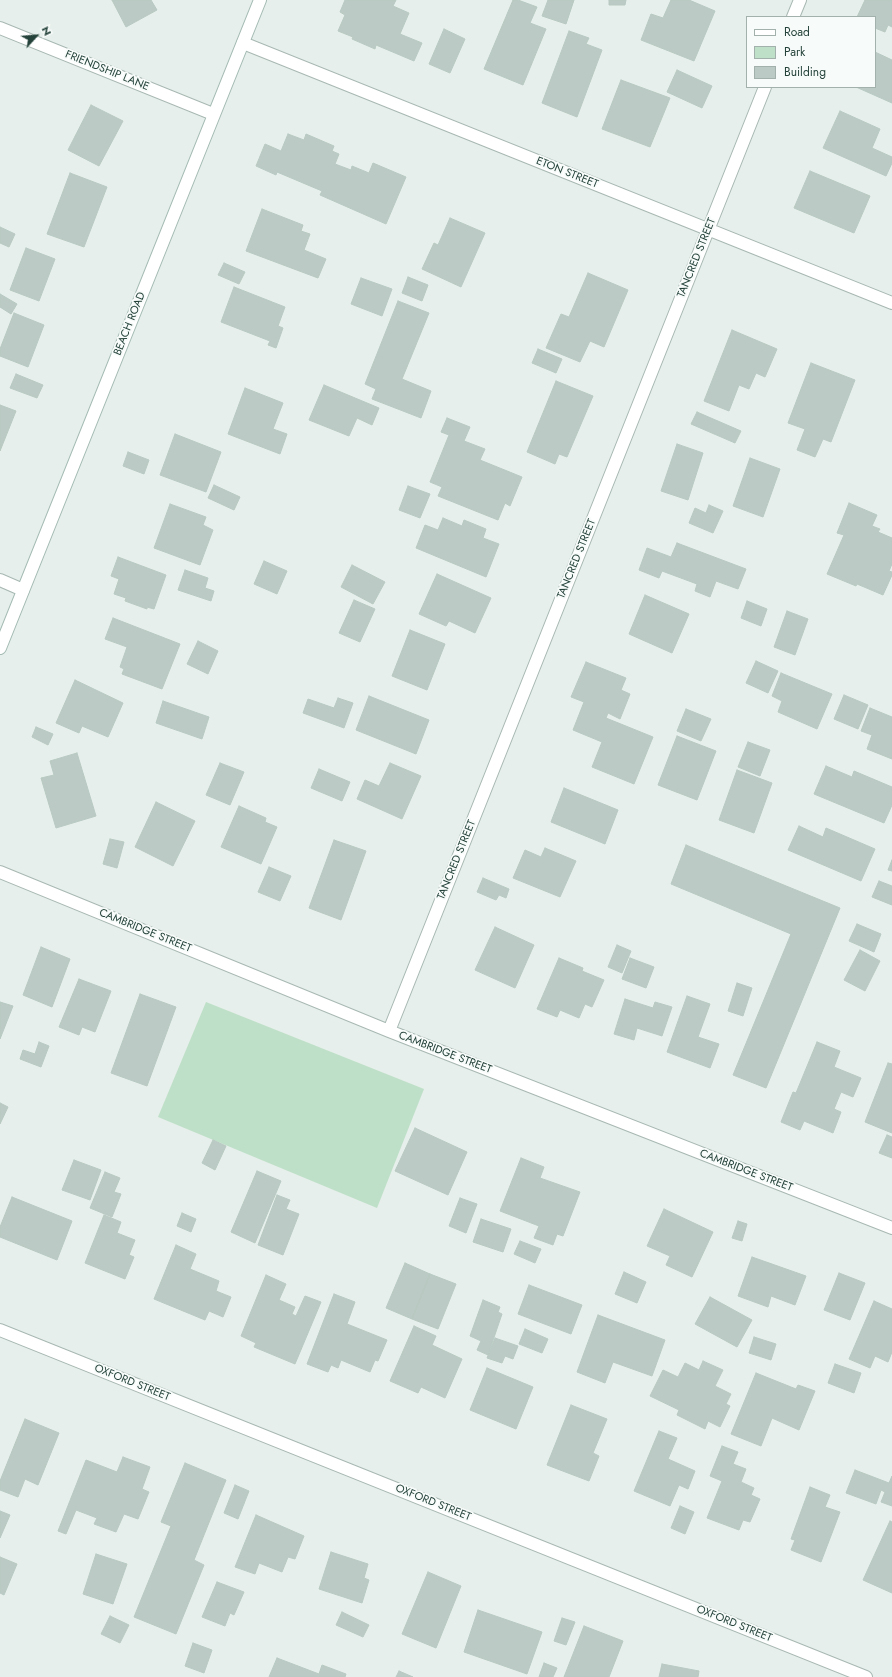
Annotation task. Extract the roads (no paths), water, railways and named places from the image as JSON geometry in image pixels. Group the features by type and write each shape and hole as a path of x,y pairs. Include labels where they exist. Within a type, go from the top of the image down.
{"street":[{"name":"BEACH ROAD","path":"0,648 260,0"},
{"path":"793,16 800,0"},
{"name":"FRIENDSHIP LANE","path":"0,28 213,114"},
{"name":"ETON STREET","path":"243,43 892,303"},
{"name":"TANCRED STREET","path":"389,1031 765,88"},
{"path":"0,580 23,590"},
{"name":"CAMBRIDGE STREET","path":"0,872 389,1031 892,1228"},
{"name":"OXFORD STREET","path":"0,1330 866,1677"}]}
